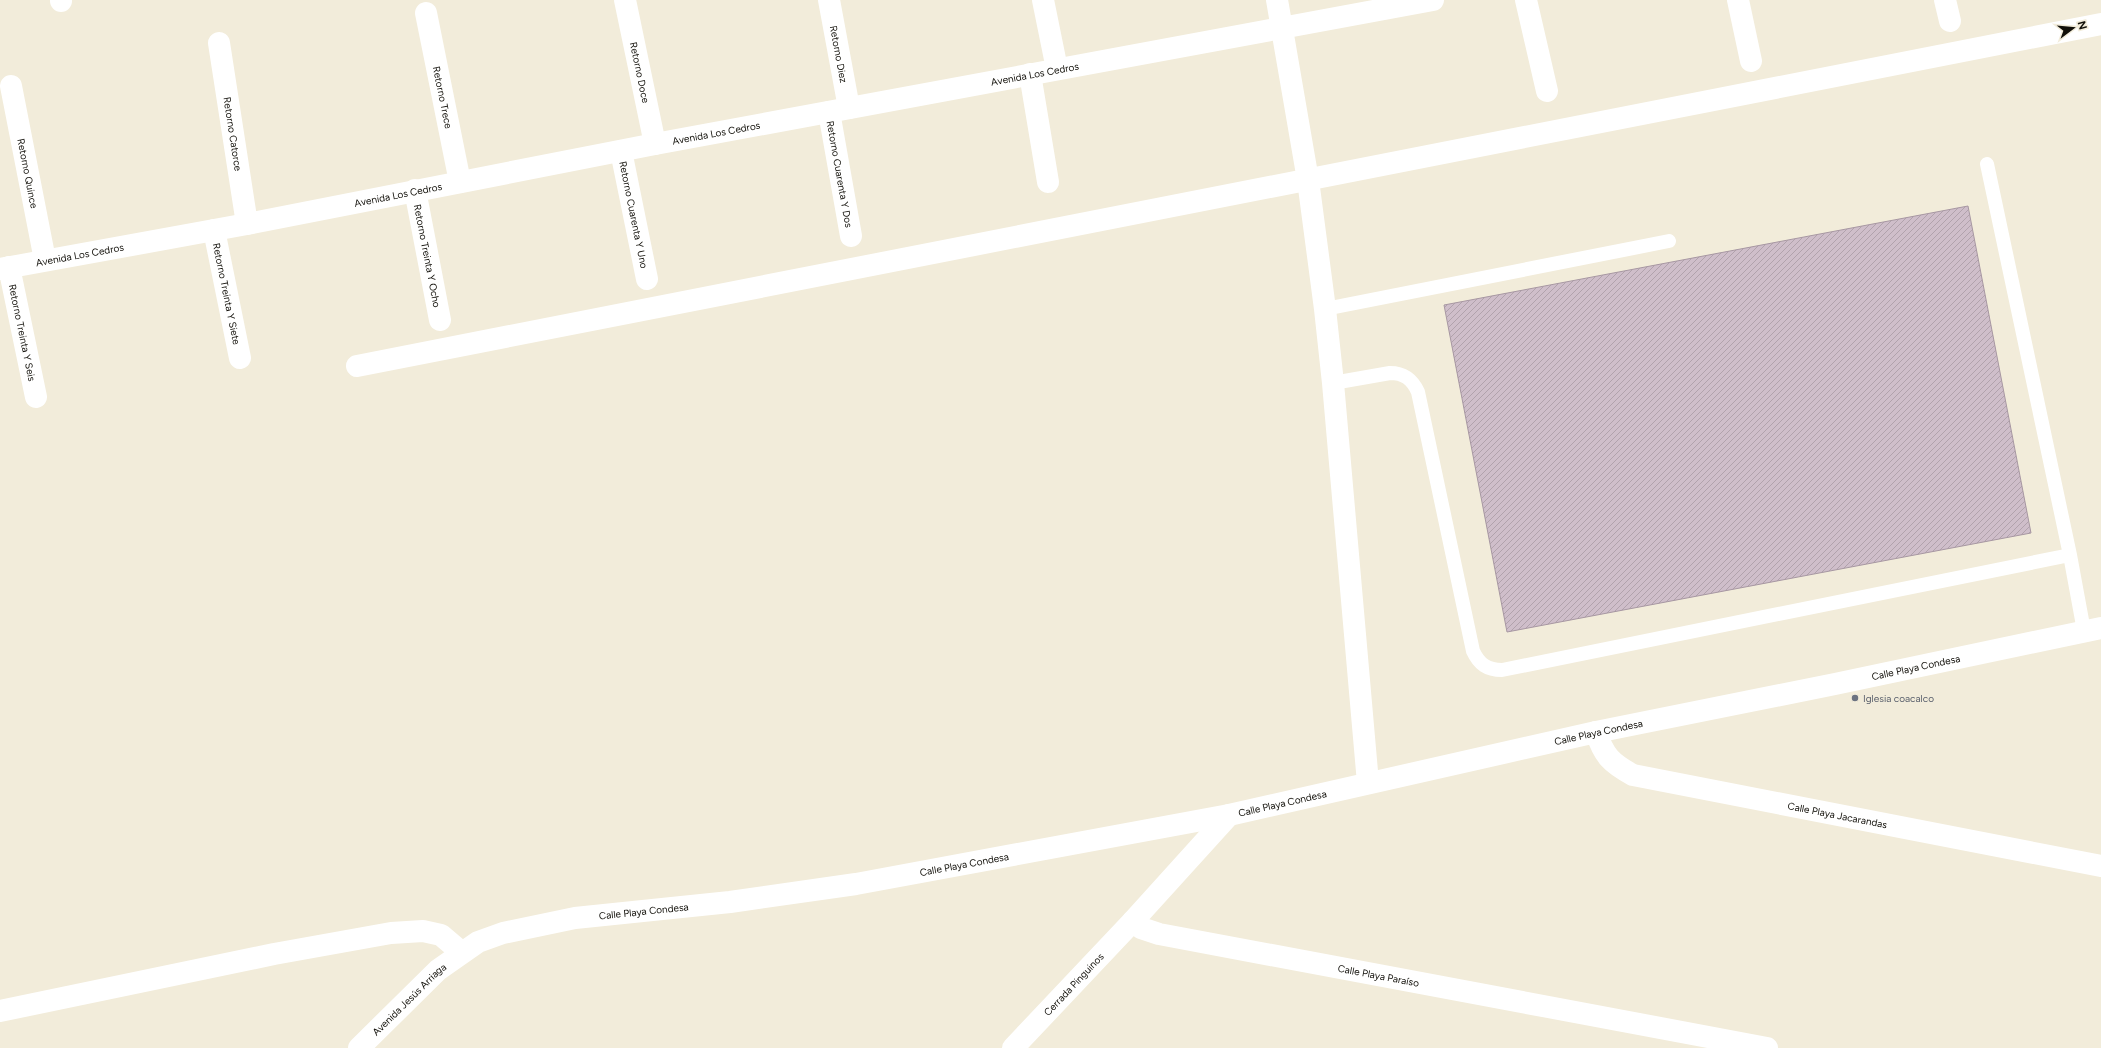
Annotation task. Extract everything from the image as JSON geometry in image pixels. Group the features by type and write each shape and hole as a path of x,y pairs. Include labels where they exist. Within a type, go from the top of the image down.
{"street":[{"name":"Retorno Doce","path":"625,0 655,144"},
{"name":"Retorno Diez","path":"829,0 839,110"},
{"path":"1043,0 1057,69"},
{"path":"1277,0 1308,180 1325,309 1333,383 1368,783"},
{"name":"Avenida Los Cedros","path":"4,268 247,224 621,150 1433,0"},
{"path":"1526,0 1547,91"},
{"path":"1738,0 1752,61"},
{"name":"Retorno Trece","path":"426,13 460,182"},
{"path":"357,366 2101,24"},
{"name":"Retorno Catorce","path":"219,44 247,224"},
{"path":"1030,74 1048,182"},
{"name":"Retorno Quince","path":"11,86 45,260"},
{"name":"Retorno Cuarenta Y Dos","path":"839,110 851,236"},
{"name":"Retorno Cuarenta Y Uno","path":"621,150 647,280"},
{"name":"Retorno Treinta Y Ocho","path":"415,190 440,320"},
{"name":"Retorno Treinta Y Siete","path":"214,230 240,358"},
{"name":"Retorno Treinta Y Seis","path":"4,268 36,397"},
{"name":"Calle Playa Condesa","path":"461,952 478,942 503,932 575,918 730,902 835,887 1229,815 1596,732 1827,686 2093,630"},
{"name":"Calle Playa Jacarandas","path":"1596,732 1608,758 1618,767 1633,775 2101,866"},
{"path":"1133,921 1229,815"},
{"name":"Calle Playa Paraíso","path":"1133,921 1141,928 1159,934 1738,1045 1767,1048"},
{"name":"Cerrada Pinguinos","path":"1013,1048 1133,921"},
{"path":"0,1011 274,954 391,933 423,931 441,935 461,952"},
{"name":"Avenida Jesús Arriaga","path":"359,1048 438,970 461,952"}],"lane":[{"path":"1988,164 2070,555 2093,630"},
{"path":"1325,309 1669,242"},
{"path":"1333,383 1390,373 1399,373 1414,383 1418,392 1473,651 1477,660 1492,670 1502,670 2070,555"}],"building":[{"path":"1968,206 2031,533 1507,632 1444,305"}],"place":[{"name":"Iglesia coacalco","path":"1855,698"}]}
